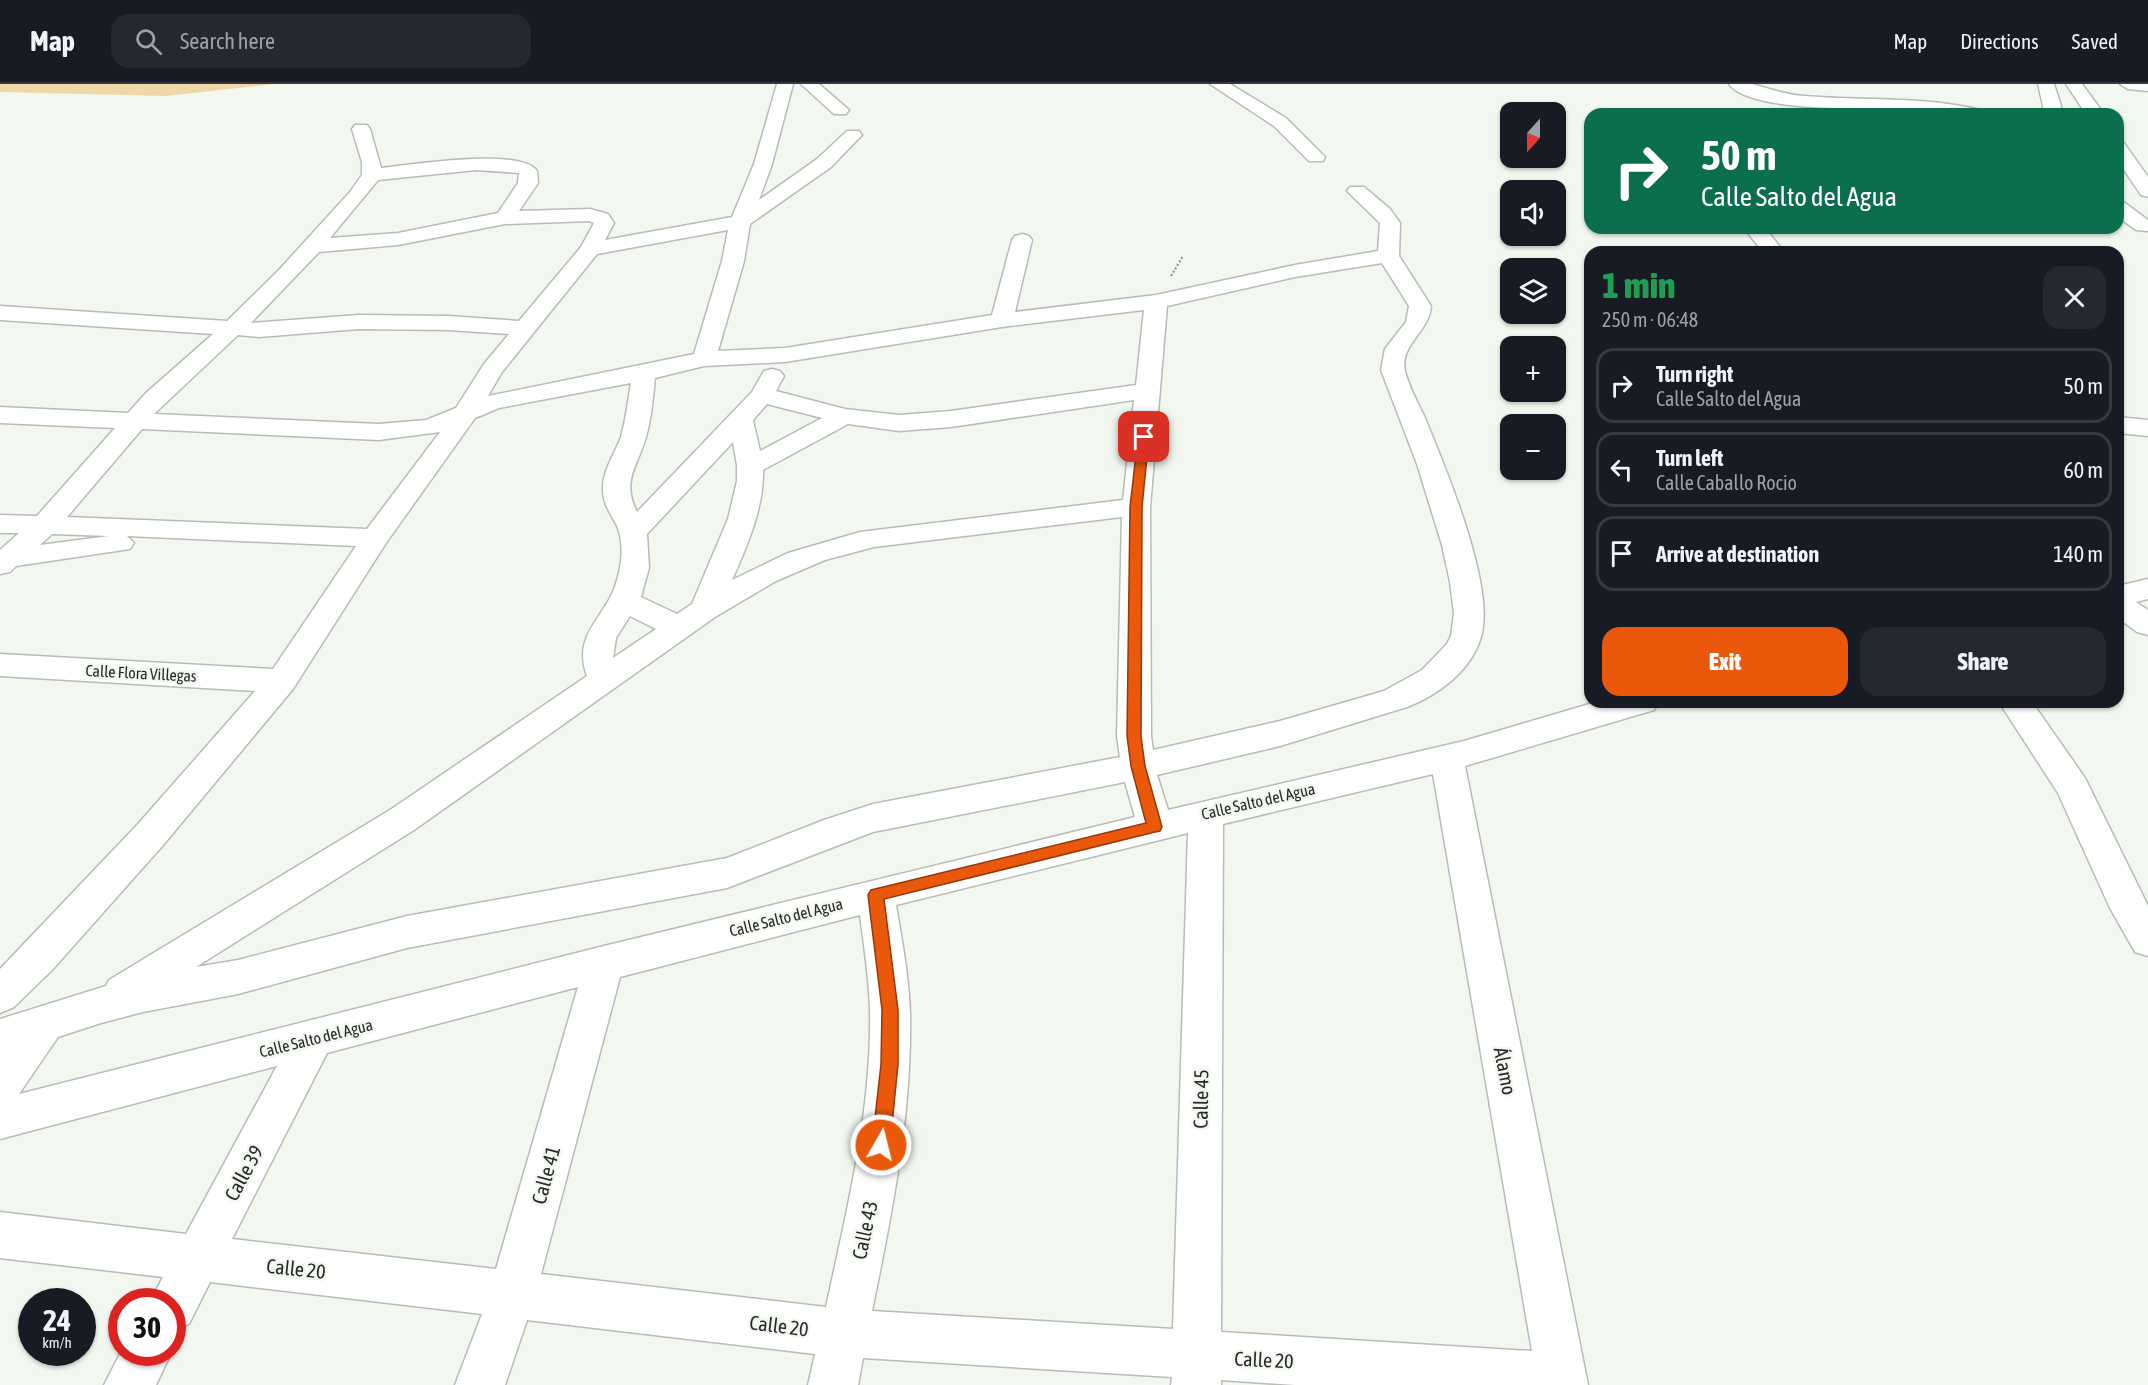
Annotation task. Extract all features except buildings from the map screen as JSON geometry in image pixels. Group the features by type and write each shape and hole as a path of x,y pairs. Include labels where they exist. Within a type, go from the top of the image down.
{"street":[{"path":"704,359 733,261 740,222 763,164 785,84"},
{"path":"809,84 840,110"},
{"path":"1218,84 1280,122 1316,157"},
{"path":"1737,84 1776,97 1904,108"},
{"path":"2046,84 2052,108"},
{"path":"2074,84 2091,108"},
{"path":"2128,84 2148,86"},
{"path":"4,562 44,526 155,398 232,329 314,246 372,175 371,162 361,129"},
{"path":"590,249 740,222 824,163 853,135"},
{"path":"2124,157 2148,191"},
{"path":"372,175 476,164 522,167 528,171 528,183 505,218"},
{"path":"0,1038 101,1005 143,994 238,977 407,932 728,873 873,819 1138,766 1288,731 1405,695 1430,681 1452,662 1467,636 1470,618 1468,595 1458,550 1393,370 1393,354 1398,343 1418,322 1421,314 1416,297 1388,256 1390,223 1383,213 1357,192"},
{"path":"2124,211 2145,226"},
{"path":"0,995 39,957 151,834 282,681 375,538 445,445 492,369 590,249 604,223 601,218 580,215 505,218 398,238 314,246"},
{"path":"2124,224 2145,226"},
{"path":"1759,234 1769,246"},
{"path":"1002,320 1022,240"},
{"path":"0,415 380,432 426,428 499,401 644,374 704,359 785,355 1002,320 1156,302 1295,271 1388,256"},
{"path":"1155,827 1138,766 1134,736 1136,507 1156,302"},
{"path":"0,313 232,329 278,330 359,322 448,323 524,328"},
{"path":"633,533 762,395 785,355"},
{"path":"604,680 598,666 598,643 625,602 633,577 633,533 620,509 616,485 617,474 633,436 644,374"},
{"path":"762,395 873,421 927,421 1149,390"},
{"path":"750,467 844,416"},
{"path":"692,619 735,538 747,497 750,467 740,419"},
{"path":"2124,426 2148,428"},
{"path":"101,1005 402,820 692,619 763,576 832,548 851,543 968,526 1136,507"},
{"path":"0,524 194,529 375,538"},
{"path":"4,562 194,529"},
{"path":"2124,595 2148,589"},
{"path":"625,602 692,619"},
{"path":"2124,608 2148,626"},
{"name":"Calle Flora Villegas","path":"0,665 282,681"},
{"name":"Calle Salto del Agua","path":"0,1119 876,895 1206,813 1447,758 1622,708"},
{"path":"2019,708 2073,787 2129,908 2148,940"},
{"name":"Álamo","path":"1447,758 1562,1381"},
{"name":"Calle 45","path":"1197,1371 1206,813"},
{"name":"Calle 43","path":"833,1385 885,1126 890,1010 876,895"},
{"name":"Calle 41","path":"480,1385 513,1293 604,963"},
{"path":"0,1086 44,1024"},
{"name":"Calle 39","path":"182,1288 314,1038"},
{"name":"Calle 20","path":"0,1235 513,1293 843,1334 1197,1371 1562,1381"},
{"path":"129,1385 140,1366"}],"shaded area":[{"path":"0,84 274,84 166,96 0,92"}],"route":[{"path":"881,1145 885,1126 890,1010 876,895 1155,827 1138,766 1134,736 1136,507 1144,437"}]}
